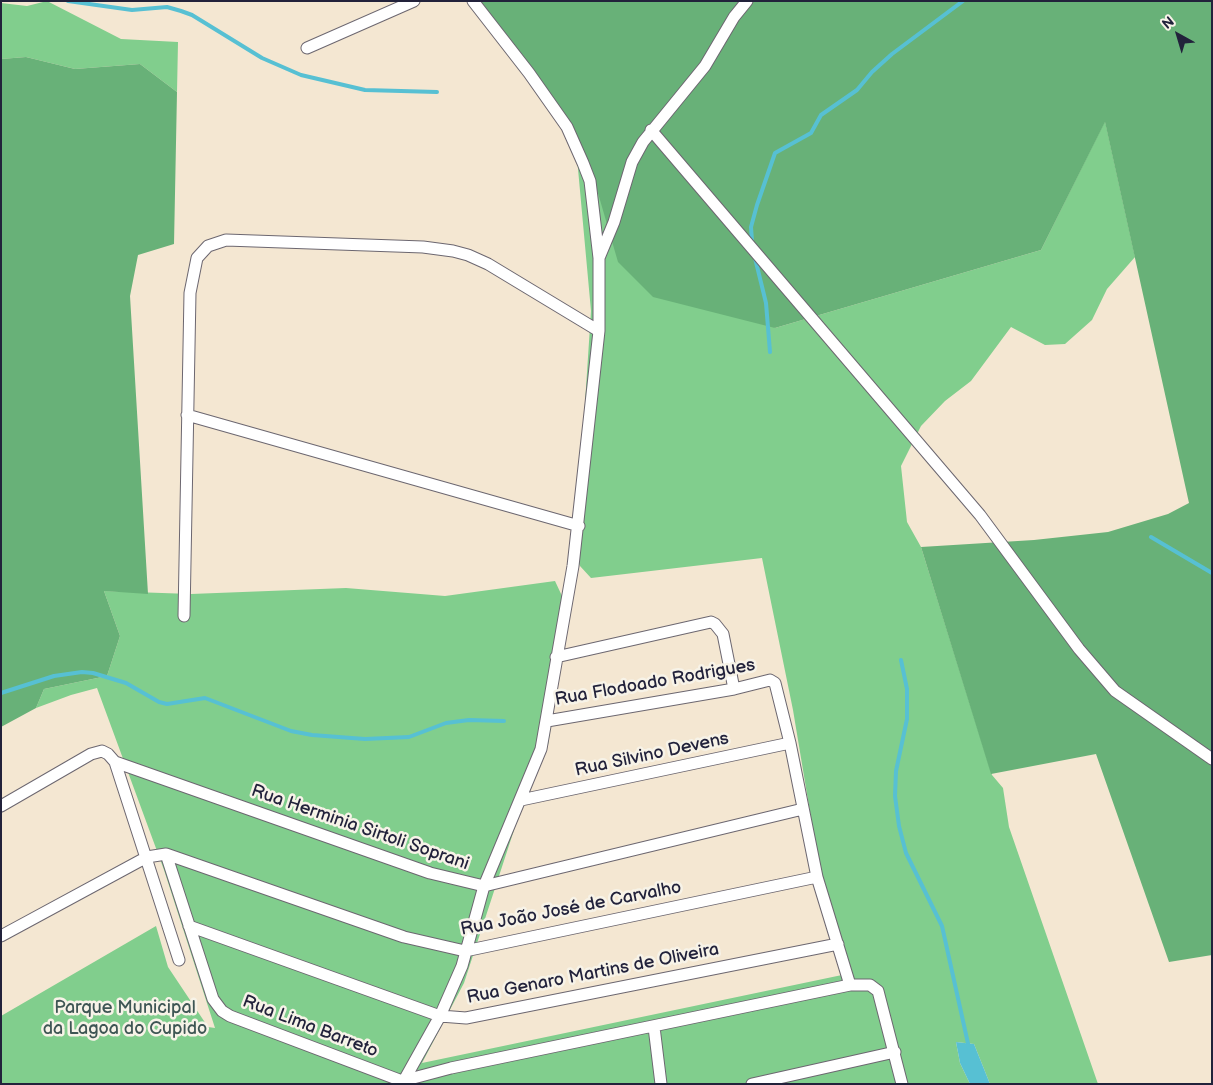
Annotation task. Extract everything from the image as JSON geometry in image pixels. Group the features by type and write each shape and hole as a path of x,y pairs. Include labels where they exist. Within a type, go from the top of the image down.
{"street":[{"path":"306,48 414,1"},
{"path":"402,1082 440,1016 462,966 484,886 541,749 556,657 567,609 579,526 599,331 599,258 590,181 574,141 529,73 473,1"},
{"path":"599,258 614,222 632,162 650,130 705,66 734,17 747,1"},
{"path":"650,130 980,515 1078,649 1115,691 1212,759"},
{"path":"184,616 187,416 192,272 202,250 226,240 423,247 468,254 488,264 599,331"},
{"path":"187,416 579,526"},
{"path":"556,657 710,622 715,624 723,634 734,689"},
{"name":"Rua Flodoado Rodrigues","path":"547,721 734,689 770,680 778,686 790,743"},
{"path":"790,743 817,877 850,985"},
{"name":"Rua Silvino Devens","path":"521,800 790,743"},
{"path":"1,806 91,754 102,751 115,762 179,960"},
{"name":"Rua Herminia Sirtoli Soprani","path":"115,762 430,873 484,886 803,809"},
{"path":"1,936 147,857 166,854"},
{"name":"Rua João José de Carvalho","path":"166,854 404,937 465,951 817,877"},
{"name":"Rua Lima Barreto","path":"166,854 213,999 222,1011 402,1082"},
{"name":"Rua Genaro Martins de Oliveira","path":"188,926 440,1016 466,1018 838,944"},
{"path":"402,1082 451,1068 850,985 870,985 878,991 902,1084"},
{"path":"654,1027 661,1084"},
{"path":"752,1084 895,1052"}],"green space":[{"path":"47,1 121,39 178,42 177,92 140,64 75,69 26,57 1,59 1,3 27,6"},
{"path":"475,1 1212,1 1212,955 1169,962 1096,754 991,774 921,547 1034,540 1108,532 1168,514 1189,503 1105,122 1041,250 775,328 653,297 618,262 591,169"},
{"path":"26,57 75,69 140,64 177,92 174,244 138,255 130,296 148,594 104,591 120,636 107,676 44,689 36,708 1,727 1,59"},
{"name":"Parque Municipal da Lagoa do Cupido","path":"1105,121 1135,257 1107,289 1092,320 1065,344 1045,345 1011,327 971,381 945,401 921,426 901,466 907,522 921,547 992,775 1003,788 1009,827 1098,1084 990,1084 974,1044 956,1042 960,1063 970,1084 1,1084 1,1016 156,926 168,967 208,1027 215,1028 164,870 97,688 36,708 44,689 107,676 120,636 104,591 191,594 346,588 445,596 555,581 569,611 548,745 515,827 464,983 422,1063 842,975 825,902 793,710 762,558 591,578 580,566 574,549 591,311 576,147 775,328 1041,250"}],"water":[{"path":"956,1042 974,1044 990,1084 970,1084 960,1063"}],"waterway":[{"path":"68,1 132,10 167,7 192,15 262,58 301,75 365,90 437,92"},
{"path":"752,241 751,227 775,153 811,133 821,115 857,90 872,72 892,54 963,1"},
{"path":"755,258 766,303 770,352"},
{"path":"1151,537 1212,573"},
{"path":"901,660 907,689 907,719 896,771 895,796 899,826 906,853 942,926 969,1048"},
{"path":"1,693 54,676 82,672 93,673 126,683 159,702 167,704 205,698 291,731 312,735 365,739 409,737 446,723 469,720 504,721"}]}
